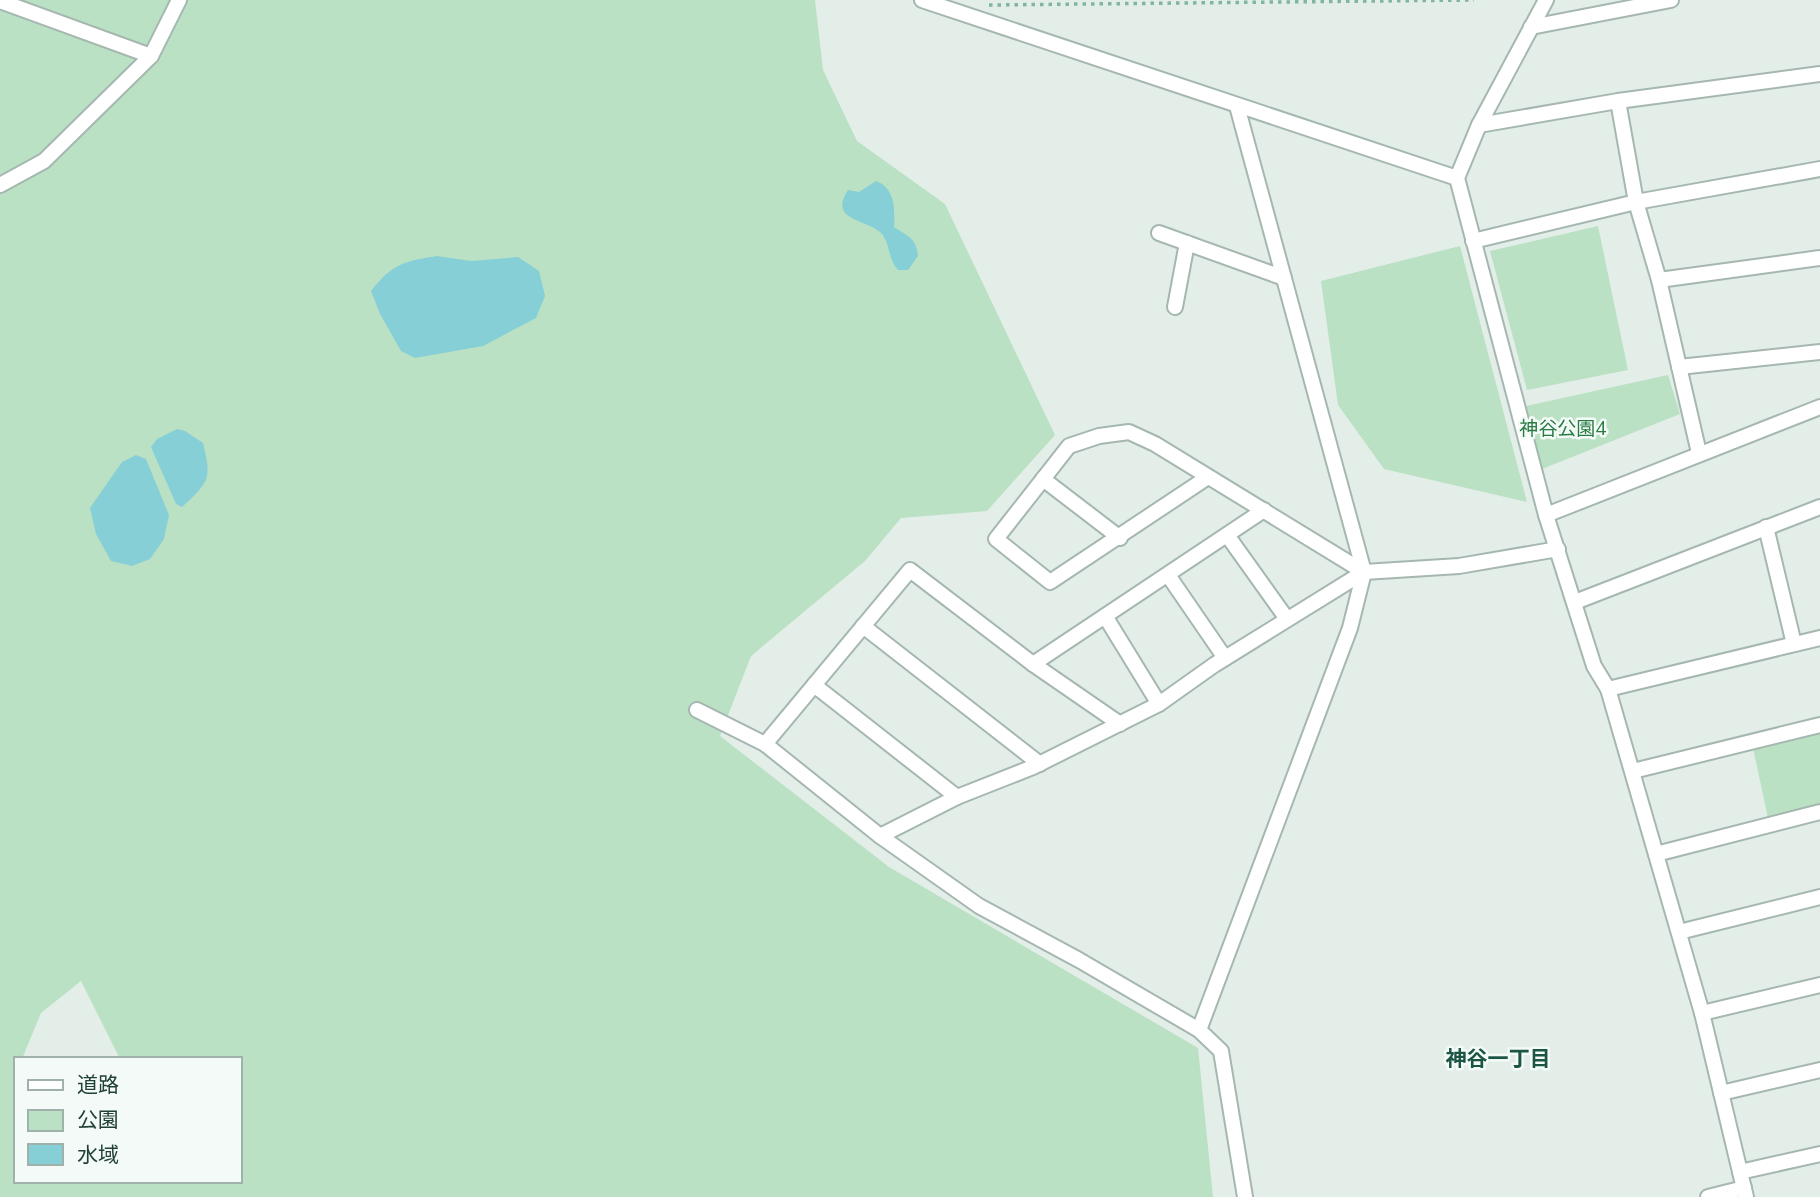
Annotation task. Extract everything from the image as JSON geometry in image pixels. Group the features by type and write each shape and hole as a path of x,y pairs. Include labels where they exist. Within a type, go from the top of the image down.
{"street":[{"path":"0,185 44,161 151,56 179,0"},
{"path":"922,0 1457,178"},
{"path":"1546,0 1479,125 1457,178 1546,515 1594,666 1608,689 1702,1013 1745,1193 1708,1197"},
{"path":"1531,27 1671,0"},
{"path":"0,1 151,56"},
{"path":"1479,125 1618,101 1820,74"},
{"path":"1618,101 1636,202 1659,280 1699,453"},
{"path":"1199,1030 1275,834 1350,628 1364,572 1237,106"},
{"path":"1473,241 1636,202 1820,169"},
{"path":"1159,233 1284,278"},
{"path":"1175,307 1187,243"},
{"path":"1659,280 1820,258"},
{"path":"1679,367 1820,352"},
{"path":"1546,515 1820,407"},
{"path":"1208,477 1050,582 996,539 1069,446 1099,436 1129,432 1155,444 1364,572"},
{"path":"1043,479 1120,538"},
{"path":"1575,602 1820,507"},
{"path":"1033,664 1264,510"},
{"path":"1766,527 1794,644"},
{"path":"1227,535 1287,619"},
{"path":"880,836 957,797 1040,764 1159,704 1287,619 1364,572 1459,566 1558,549"},
{"path":"765,744 910,570 1033,664 1120,724"},
{"path":"1168,575 1225,659"},
{"path":"1105,616 1159,704"},
{"path":"863,626 1040,764"},
{"path":"1608,689 1820,638"},
{"path":"814,685 957,797"},
{"path":"697,710 765,744 880,836 979,906 1199,1030 1222,1051 1245,1197"},
{"path":"1633,771 1820,725"},
{"path":"1656,854 1820,812"},
{"path":"1679,932 1820,897"},
{"path":"1702,1013 1820,985"},
{"path":"1721,1093 1820,1070"},
{"path":"1740,1172 1820,1154"}],"path":[{"path":"982,5 1474,0"}],"green space":[{"path":"0,0 815,0 823,70 857,141 945,204 1055,435 987,511 901,518 865,561 751,656 720,736 889,867 1198,1048 1213,1197 0,1197"},
{"path":"1598,226 1628,370 1527,390 1490,251"},
{"path":"1460,246 1527,502 1384,469 1338,405 1321,281"},
{"name":"神谷公園4","path":"1668,375 1680,414 1542,469 1526,406"},
{"path":"1820,727 1820,810 1769,823 1752,743"}],"water":[{"path":"876,181 890,194 894,206 894,227 911,238 915,245 918,256 908,270 898,270 895,266 882,234 846,214 843,208 843,200 848,190 859,192"},
{"path":"437,256 471,261 518,257 539,271 545,296 536,318 483,346 415,358 401,351 380,314 371,291 392,269"},
{"path":"177,429 203,443 207,465 203,485 182,507 176,504 151,447 157,439"},
{"path":"136,455 146,459 169,515 164,539 150,559 132,566 111,561 96,534 90,508 122,462"}],"district":[{"name":"神谷一丁目","path":"1498,1059"}]}
